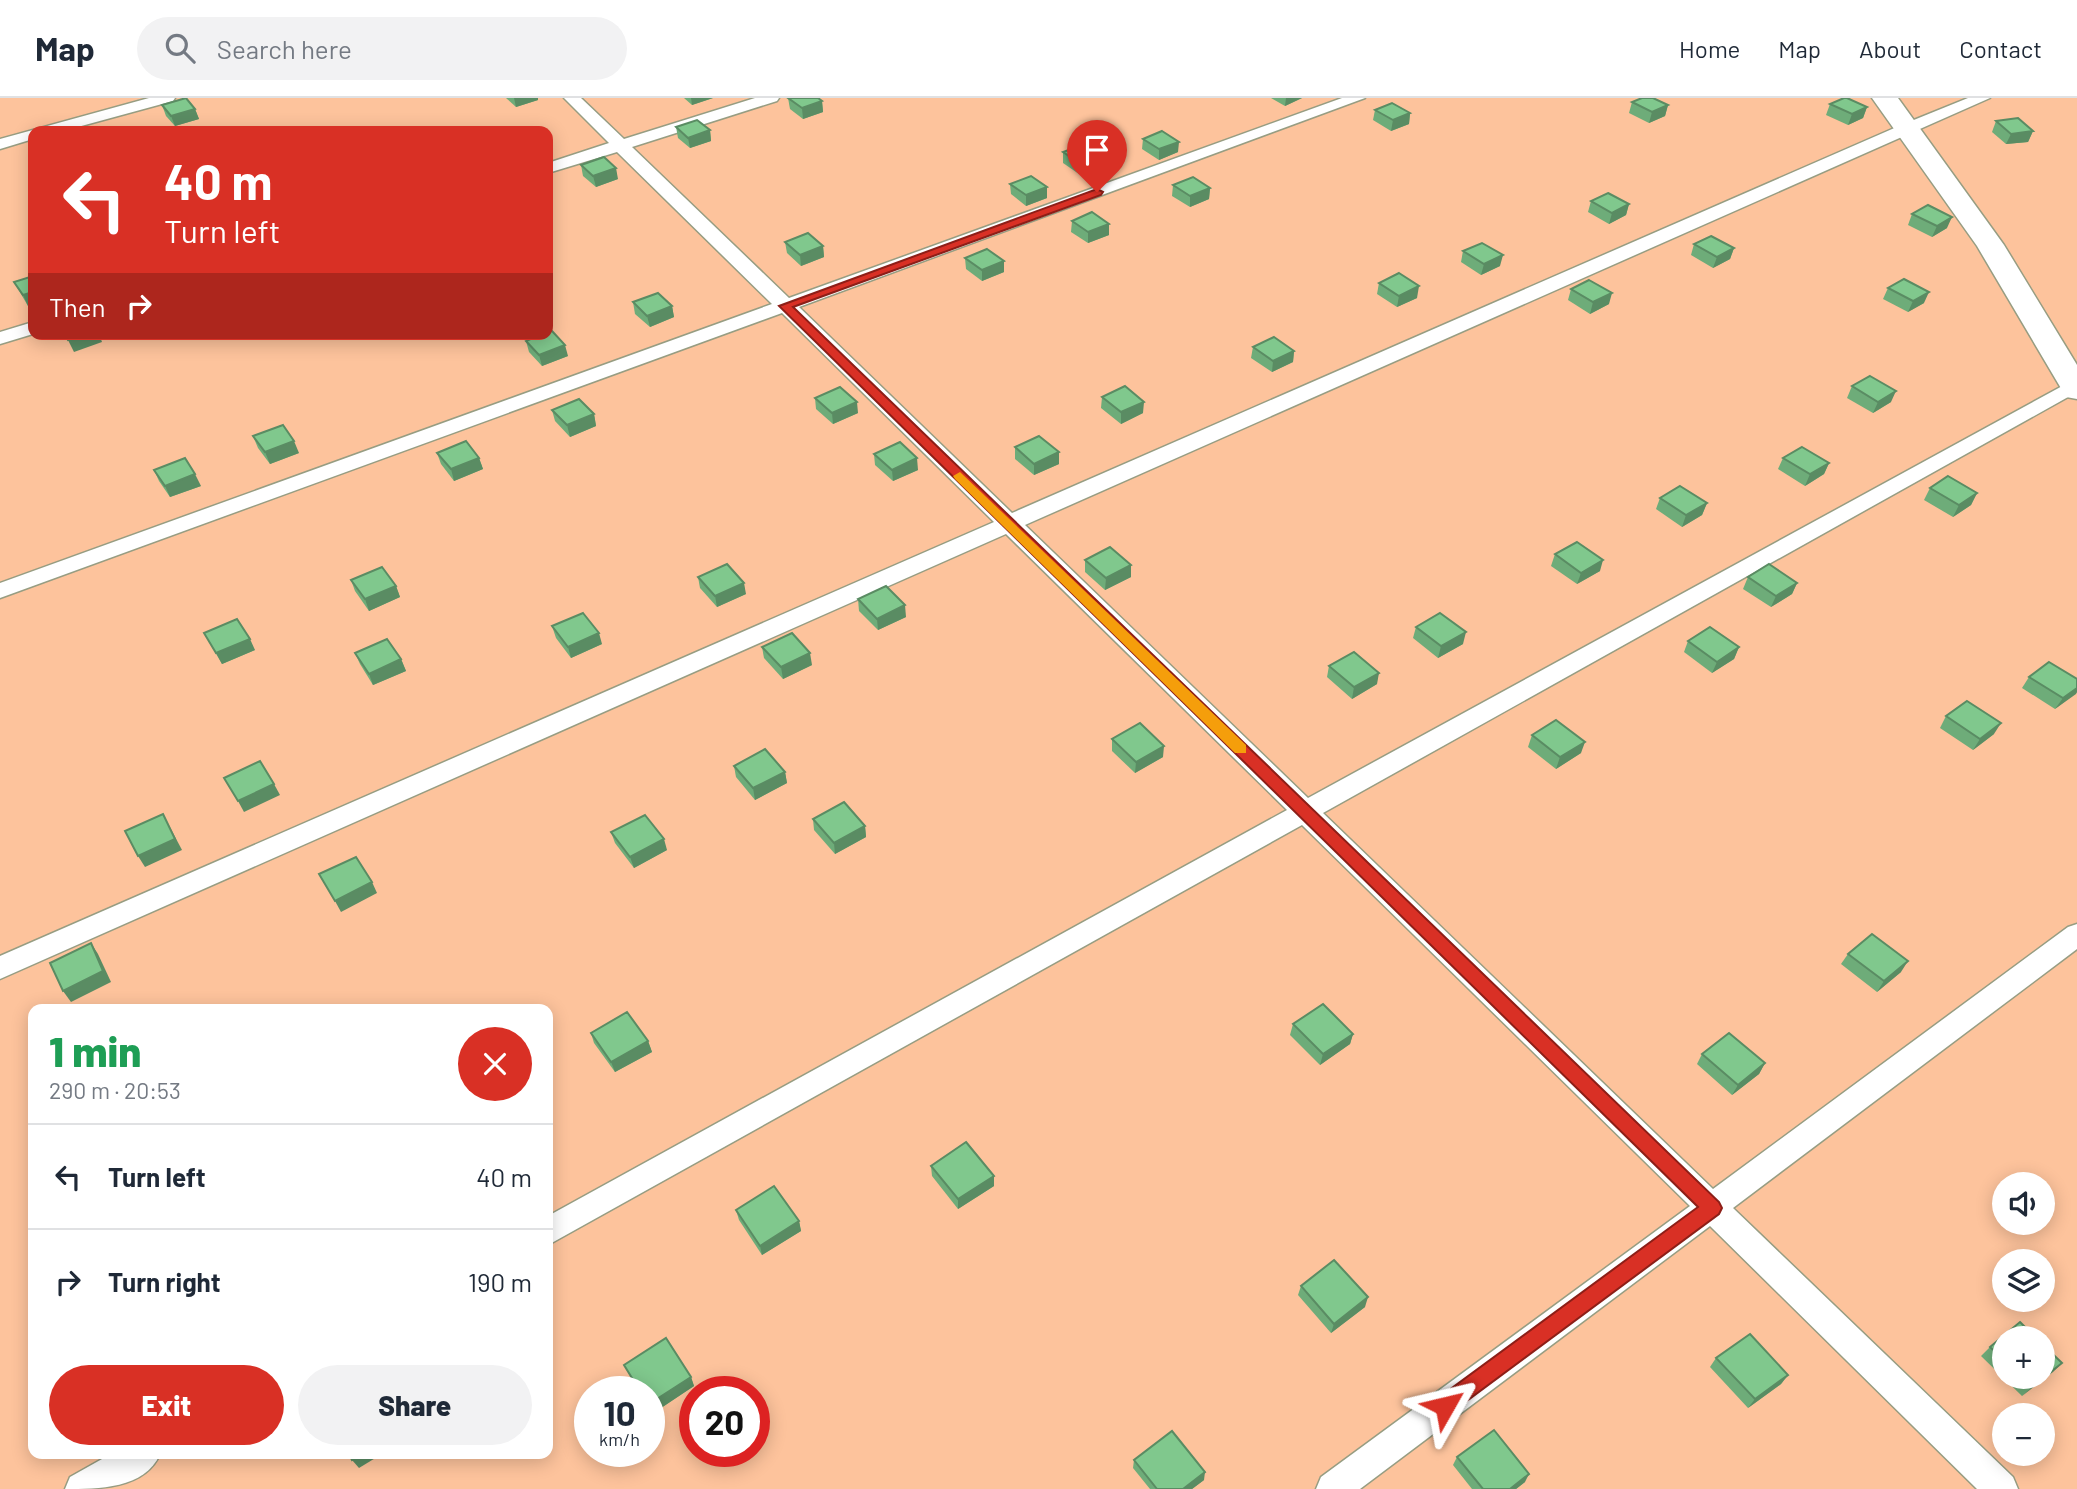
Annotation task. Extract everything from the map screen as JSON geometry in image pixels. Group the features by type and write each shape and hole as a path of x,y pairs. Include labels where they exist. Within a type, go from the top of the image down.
{"street":[{"path":"1885,98 1990,245 2076,387"}],"lane":[{"path":"63,126 167,98"},
{"path":"572,98 2001,1489"},
{"path":"553,165 771,98"},
{"path":"0,591 1357,98"},
{"path":"0,968 1905,128 1982,98"},
{"path":"0,144 28,136"},
{"path":"0,338 28,330"},
{"path":"553,1228 2076,387"},
{"path":"1333,1489 2077,935"},
{"path":"82,1489 136,1459"}],"shaded area":[{"path":"0,98 2077,98 2077,1489 0,1489"}],"building":[{"path":"186,98 195,109 171,116 162,105"},
{"path":"788,98 818,98 822,101 802,108"},
{"path":"1653,98 1668,105 1652,112 1632,102"},
{"path":"1844,98 1867,107 1852,114 1830,104"},
{"path":"1392,103 1410,113 1393,120 1375,110"},
{"path":"2018,118 2033,131 2011,134 1996,121"},
{"path":"697,120 710,130 688,138 676,127"},
{"path":"1162,131 1179,142 1159,149 1143,139"},
{"path":"1082,145 1099,156 1079,163 1063,152"},
{"path":"604,157 616,168 593,176 581,165"},
{"path":"1031,176 1047,187 1026,195 1010,184"},
{"path":"1193,177 1210,188 1190,196 1173,185"},
{"path":"1608,193 1629,204 1612,213 1591,201"},
{"path":"1928,205 1952,217 1937,226 1912,214"},
{"path":"1092,212 1109,224 1088,232 1072,221"},
{"path":"808,233 823,246 800,255 785,242"},
{"path":"1711,236 1734,248 1717,257 1694,244"},
{"path":"1482,243 1503,255 1484,264 1463,251"},
{"path":"987,249 1004,261 982,270 965,258"},
{"path":"1399,273 1419,286 1399,296 1379,283"},
{"path":"28,278 28,294 23,295 14,282"},
{"path":"1904,279 1929,292 1913,301 1888,288"},
{"path":"1589,280 1612,293 1593,302 1571,289"},
{"path":"658,293 672,306 647,316 633,302"},
{"path":"553,332 565,345 539,355 526,341 553,340"},
{"path":"1274,337 1294,351 1273,361 1253,347"},
{"path":"1870,376 1896,391 1878,402 1852,386"},
{"path":"1125,386 1144,402 1121,412 1102,397"},
{"path":"840,387 857,402 832,413 815,398"},
{"path":"579,399 594,414 567,425 552,410"},
{"path":"283,425 294,441 265,452 253,436"},
{"path":"1039,436 1059,452 1034,464 1015,447"},
{"path":"466,441 479,458 451,469 437,453"},
{"path":"900,442 917,458 892,470 874,454"},
{"path":"1802,447 1829,463 1810,474 1783,458"},
{"path":"185,458 195,474 165,486 154,470"},
{"path":"1948,476 1977,493 1959,505 1930,488"},
{"path":"1680,486 1707,503 1686,515 1660,498"},
{"path":"1577,542 1603,560 1581,573 1555,554"},
{"path":"1110,547 1131,565 1106,578 1085,560"},
{"path":"727,564 744,583 715,596 698,577"},
{"path":"1769,564 1797,583 1776,596 1748,577"},
{"path":"382,567 396,586 365,599 351,580"},
{"path":"886,586 905,605 877,619 858,599"},
{"path":"583,613 599,633 568,647 552,626"},
{"path":"1440,613 1466,632 1441,646 1416,627"},
{"path":"237,619 250,639 216,653 204,633"},
{"path":"1710,627 1739,647 1717,662 1688,641"},
{"path":"792,633 810,653 781,667 762,647"},
{"path":"387,639 401,659 369,674 355,653"},
{"path":"1354,652 1379,673 1354,687 1329,666"},
{"path":"2049,662 2077,679 2077,688 2063,698 2029,677"},
{"path":"1967,701 2001,723 1980,739 1946,716"},
{"path":"1556,720 1585,742 1560,757 1532,735"},
{"path":"1140,723 1164,746 1136,762 1112,739"},
{"path":"765,749 785,772 753,788 734,766"},
{"path":"260,761 274,784 238,801 224,778"},
{"path":"844,802 865,826 834,843 813,819"},
{"path":"163,814 175,839 138,856 125,831"},
{"path":"645,815 664,839 630,857 611,832"},
{"path":"356,857 372,882 335,901 319,874"},
{"path":"1872,934 1908,961 1884,981 1848,954"},
{"path":"91,943 103,971 63,991 50,963"},
{"path":"1323,1004 1353,1034 1323,1054 1293,1024"},
{"path":"627,1012 648,1041 611,1062 591,1033"},
{"path":"1729,1033 1765,1063 1738,1085 1702,1054"},
{"path":"966,1142 994,1176 958,1199 931,1166"},
{"path":"774,1186 799,1221 760,1246 736,1210"},
{"path":"1334,1260 1368,1297 1334,1324 1301,1286"},
{"path":"1750,1334 1788,1375 1755,1399 1716,1358"},
{"path":"666,1338 690,1376 679,1376 679,1385 665,1394 665,1376 631,1376 624,1365"},
{"path":"2055,1356 2062,1363 2055,1369"},
{"path":"1494,1430 1529,1474 1510,1489 1483,1489 1457,1457"},
{"path":"1172,1431 1205,1472 1183,1489 1157,1489 1134,1460"}],"slow traffic":[{"path":"960,476 1241,749"}],"route":[{"path":"1097,192 785,306 1712,1208 1445,1406"}]}
